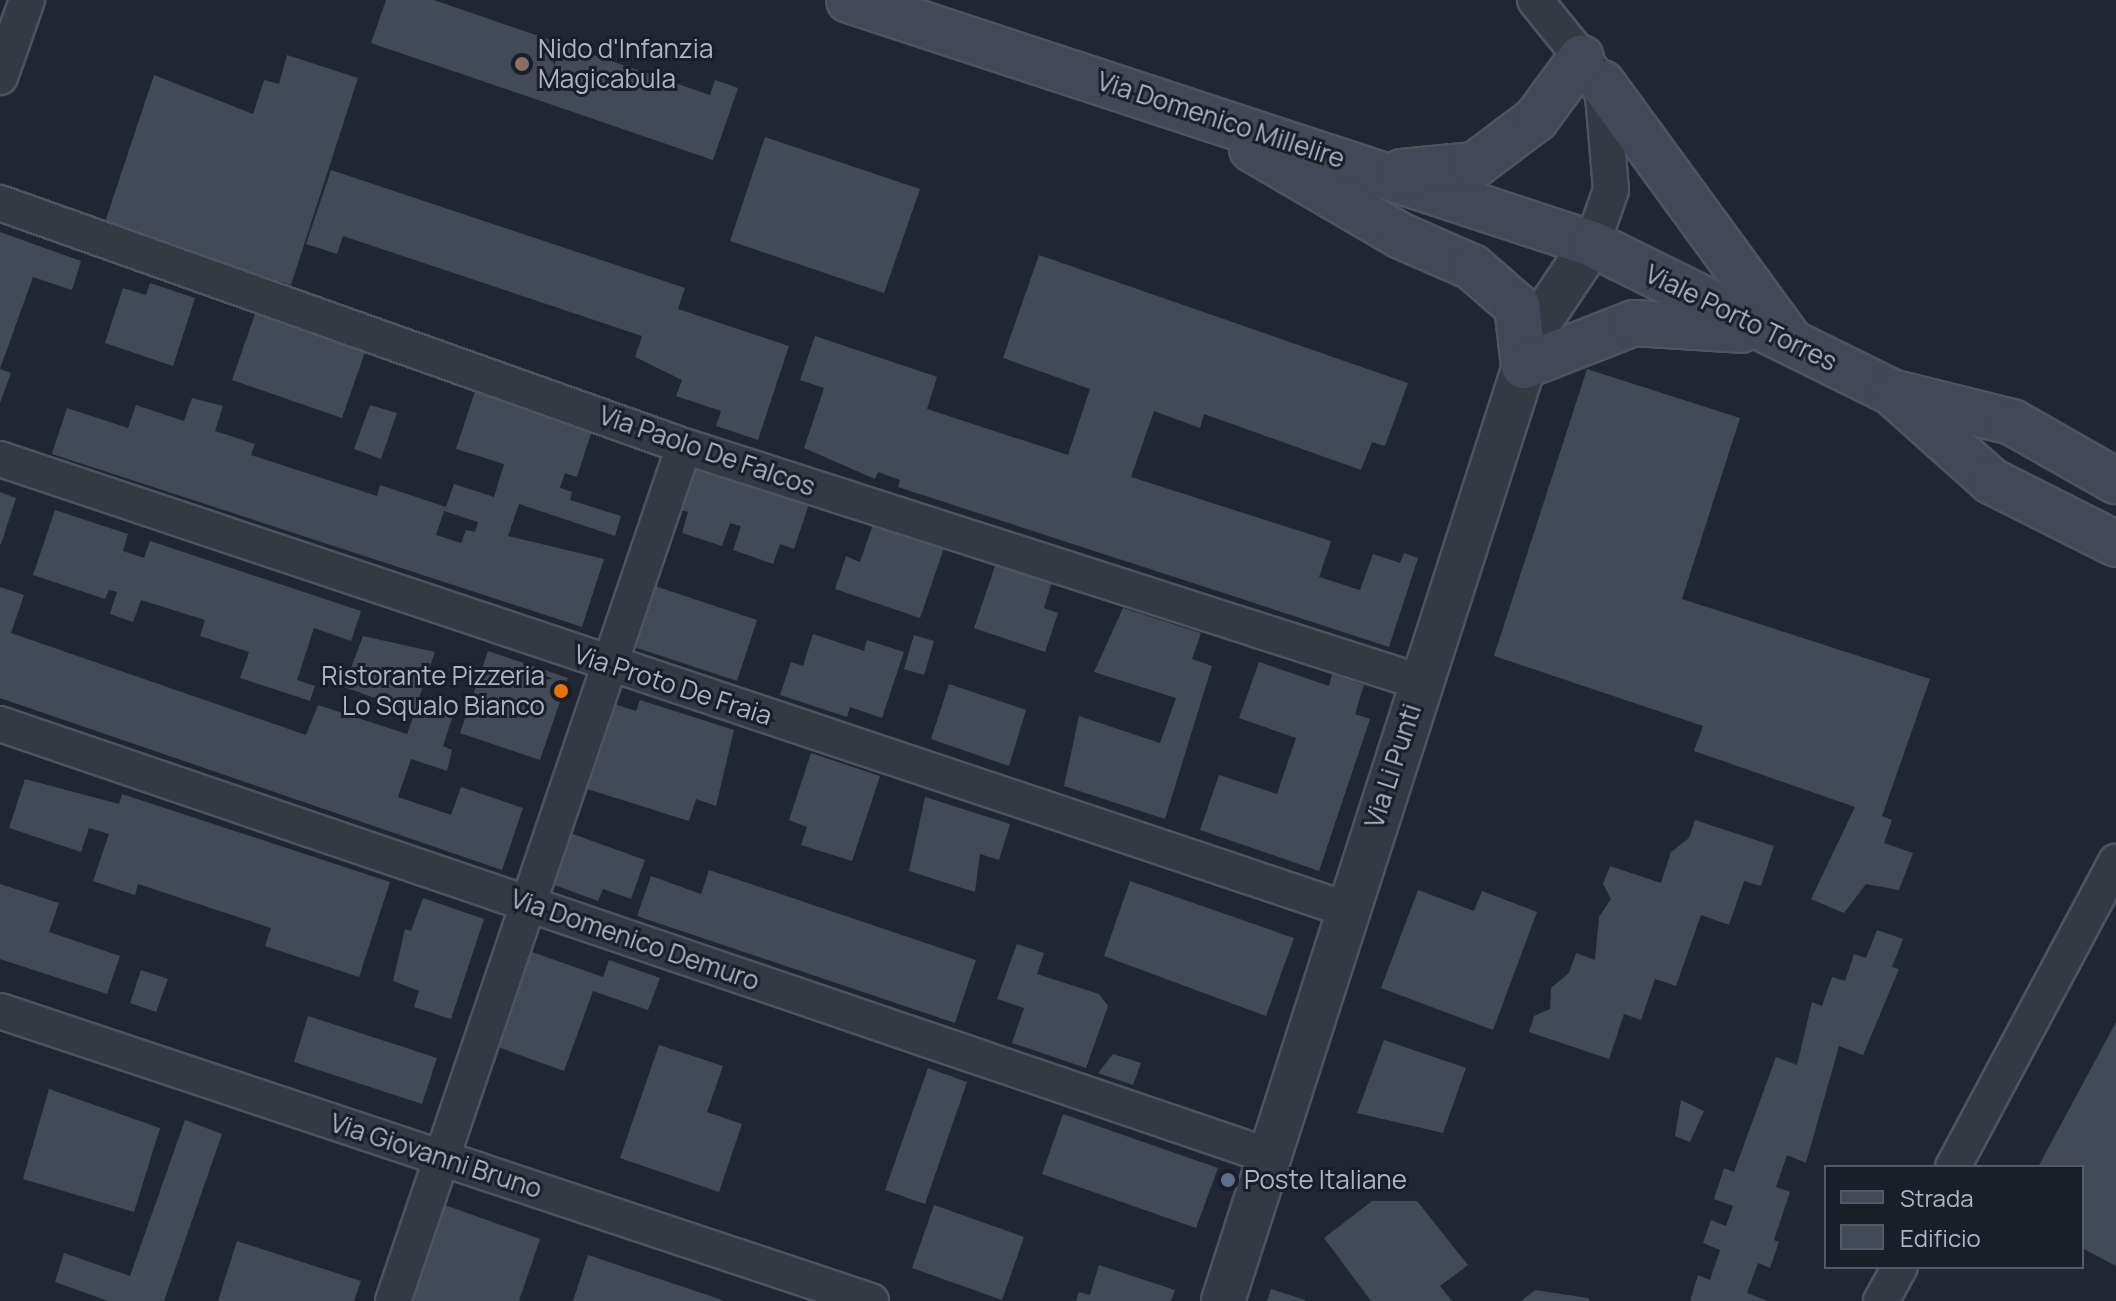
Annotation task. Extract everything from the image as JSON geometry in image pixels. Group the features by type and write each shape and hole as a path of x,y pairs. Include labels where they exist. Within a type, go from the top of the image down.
{"main road":[{"name":"Via Domenico Millelire","path":"849,0 1388,173 1592,244"},
{"path":"1388,173 1475,165 1592,71 1781,338"},
{"path":"1179,107 1401,236 1472,267 1517,306 1524,366 1634,323 1781,338"},
{"name":"Viale Porto Torres","path":"1592,244 1891,392"},
{"path":"1891,392 2012,422 2116,481"},
{"path":"1891,392 1991,481 2116,544"}],"street":[{"path":"0,77 27,0"},
{"path":"1535,0 1592,71 1611,190 1592,244"},
{"name":"Via Paolo De Falcos","path":"0,203 684,446 1420,682"},
{"name":"Via Li Punti","path":"1223,1301 1346,909 1537,326 1592,244"},
{"path":"393,1301 684,446"},
{"name":"Via Proto De Fraia","path":"0,459 1346,909"},
{"name":"Via Domenico Demuro","path":"0,724 1269,1156"},
{"path":"1954,1165 2116,862"},
{"name":"Via Giovanni Bruno","path":"0,1011 871,1301"},
{"path":"1881,1301 1899,1269"}],"building":[{"path":"386,0 434,0 710,95 715,80 738,88 713,160 371,43"},
{"path":"287,55 358,78 291,285 104,225 154,75 253,114 264,80 279,84"},
{"path":"765,137 920,189 884,293 730,241"},
{"path":"331,170 685,288 678,309 789,346 758,440 716,426 721,411 676,396 682,380 635,357 642,336 343,236 337,254 306,244"},
{"path":"0,232 81,261 72,290 33,277 0,369"},
{"path":"1039,255 1408,383 1385,446 1372,442 1361,470 1204,414 1200,428 1154,411 1131,477 1331,541 1319,577 1360,590 1373,554 1400,563 1404,553 1418,558 1389,647 898,487 900,480 878,472 875,479 804,448 824,388 800,380 815,336 937,377 927,409 1068,455 1090,389 1003,358"},
{"path":"150,283 195,298 173,366 105,343 123,288 146,295"},
{"path":"255,314 365,352 342,418 232,380"},
{"path":"0,369 11,373 0,403"},
{"path":"1587,369 1740,418 1682,599 1930,679 1882,816 1892,820 1884,843 1913,853 1899,890 1866,884 1844,913 1811,899 1855,807 1694,751 1703,726 1494,656"},
{"path":"476,388 593,427 577,477 565,473 560,488 572,492 570,500 621,516 615,536 519,504 508,536 604,559 582,627 52,454 67,408 128,428 136,405 184,421 192,398 223,406 215,431 255,444 251,455 377,496 380,485 446,507 454,484 494,497 504,464 456,449","holes":["444,511 478,522 475,532 466,530 461,543 436,535"]},
{"path":"370,405 397,413 381,459 354,449"},
{"path":"691,461 810,501 794,549 780,544 773,564 733,550 741,526 730,523 722,546 682,533 688,512 675,508"},
{"path":"0,492 16,498 1,544 0,544"},
{"path":"55,510 128,534 123,551 144,558 150,541 361,611 351,641 314,628 297,680 315,686 310,701 240,678 249,652 200,636 205,620 141,600 133,622 110,614 117,592 109,590 105,599 33,575"},
{"path":"874,521 945,545 920,618 835,589 846,556 860,562"},
{"path":"996,563 1052,582 1044,608 1058,613 1045,652 974,628"},
{"path":"652,585 757,620 737,681 631,646"},
{"path":"0,587 24,595 11,633 306,735 318,705 407,734 415,712 344,687 363,636 435,652 418,701 454,712 443,746 452,750 447,771 411,759 398,797 451,815 461,787 523,808 502,870 0,698"},
{"path":"1123,608 1201,633 1192,659 1212,666 1165,819 1064,786 1079,716 1160,743 1176,698 1094,672"},
{"path":"813,634 864,651 867,640 904,652 882,718 850,707 847,717 780,695 791,662 803,666"},
{"path":"914,635 934,641 924,675 904,669"},
{"path":"488,651 568,678 540,760 460,733"},
{"path":"1259,662 1329,686 1332,674 1364,685 1355,714 1370,719 1319,871 1200,830 1219,775 1277,794 1296,738 1239,718"},
{"path":"949,684 1026,710 1009,766 931,739"},
{"path":"640,700 734,730 716,806 696,799 689,821 584,788 611,703 636,711"},
{"path":"811,753 880,776 852,861 801,845 807,827 789,820"},
{"path":"25,779 119,804 122,794 390,882 359,977 265,946 271,928 138,884 135,895 93,881 109,834 89,828 81,852 9,828"},
{"path":"925,797 1010,824 999,860 980,854 975,892 909,871"},
{"path":"1695,820 1774,846 1761,886 1744,881 1729,925 1701,915 1676,986 1655,979 1641,1020 1624,1014 1609,1059 1529,1032 1534,1016 1550,1009 1551,988 1569,973 1576,953 1595,960 1599,917 1611,899 1603,884 1610,866 1661,883 1671,852 1689,838"},
{"path":"570,833 645,860 631,899 603,889 598,901 552,884"},
{"path":"709,870 976,960 955,1023 637,916 651,876 701,894"},
{"path":"1130,881 1294,938 1266,1016 1104,956"},
{"path":"0,884 59,903 49,932 120,956 107,994 0,959"},
{"path":"1418,890 1474,911 1482,891 1537,912 1493,1030 1381,988"},
{"path":"423,898 484,919 451,1019 414,1007 419,991 393,981 405,929 411,931"},
{"path":"1877,930 1903,939 1892,967 1899,969 1863,1055 1839,1046 1806,1163 1787,1155 1776,1187 1790,1192 1774,1240 1779,1242 1770,1268 1758,1263 1747,1293 1768,1301 1690,1301 1698,1275 1710,1280 1720,1250 1703,1243 1711,1220 1726,1226 1733,1206 1714,1199 1724,1168 1734,1172 1776,1057 1797,1065 1812,1002 1822,1006 1832,977 1845,981 1854,954 1866,958"},
{"path":"1017,944 1044,953 1037,974 1099,994 1108,1006 1086,1068 1012,1043 1024,1008 997,999"},
{"path":"532,952 603,977 609,960 660,978 648,1010 593,991 564,1071 498,1047"},
{"path":"141,970 168,979 156,1012 130,1003"},
{"path":"308,1016 437,1058 422,1104 294,1062"},
{"path":"2116,1022 2116,1266 2084,1249 2084,1165 2039,1165"},
{"path":"1384,1040 1466,1068 1443,1133 1357,1113"},
{"path":"659,1045 723,1066 707,1112 742,1124 719,1192 620,1158"},
{"path":"1113,1054 1141,1063 1133,1085 1098,1073"},
{"path":"928,1068 967,1082 925,1204 885,1190"},
{"path":"49,1089 160,1128 134,1212 23,1179"},
{"path":"1681,1100 1704,1111 1690,1142 1675,1136"},
{"path":"1063,1114 1218,1168 1196,1228 1042,1174"},
{"path":"185,1120 222,1134 164,1301 108,1301 55,1282 64,1253 130,1276"},
{"path":"1372,1201 1417,1201 1468,1265 1440,1286 1452,1301 1371,1301 1324,1238"},
{"path":"442,1204 540,1239 519,1301 408,1301"},
{"path":"934,1205 1024,1237 1002,1300 912,1268"},
{"path":"237,1241 361,1281 354,1301 218,1301"},
{"path":"588,1255 722,1300 722,1301 573,1301"},
{"path":"1099,1265 1175,1290 1171,1301 1076,1301 1079,1292 1090,1295"},
{"path":"1271,1289 1305,1300 1305,1301 1267,1301"},
{"path":"1535,1290 1588,1298 1590,1301 1521,1301"}],"place":[{"name":"Nido d'Infanzia Magicabula","path":"522,64"},
{"name":"Ristorante Pizzeria Lo Squalo Bianco","path":"561,691"},
{"name":"Poste Italiane","path":"1228,1180"}]}
